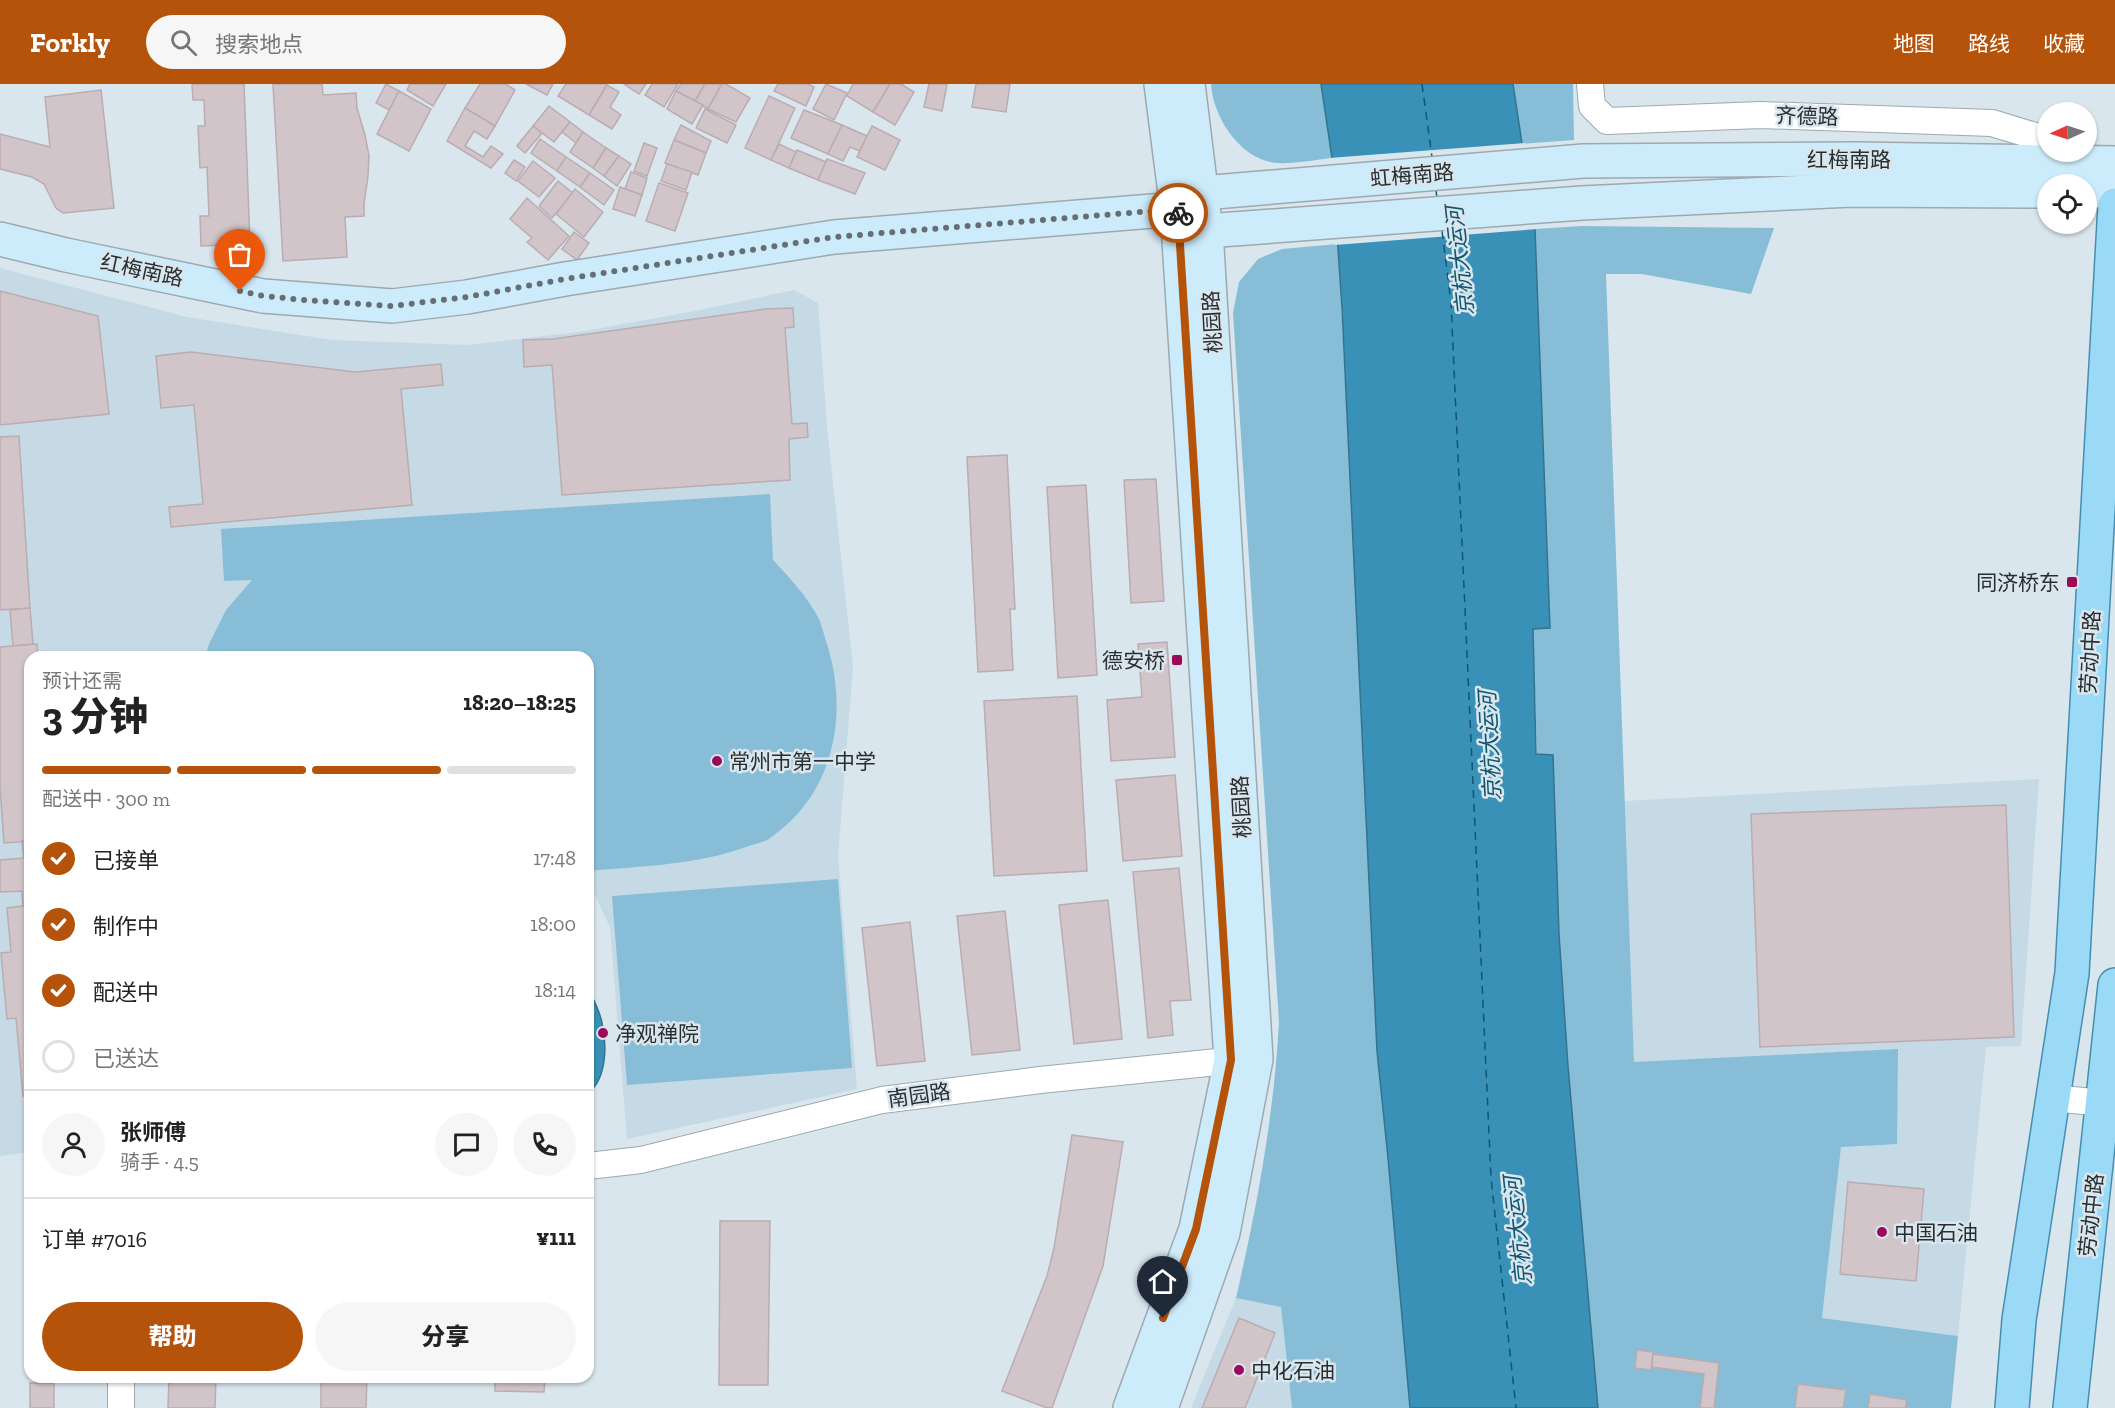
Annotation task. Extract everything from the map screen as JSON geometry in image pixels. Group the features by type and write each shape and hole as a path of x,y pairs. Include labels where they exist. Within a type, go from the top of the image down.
{"main road":[{"name":"劳动中路","path":"2012,1408 2019,1320 2072,973 2115,205"},
{"name":"劳动中路","path":"2070,1408 2109,1104 2115,986"}],"street":[{"name":"桃园路","path":"1130,1408 1196,1229 1244,1060 1190,201 1161,84"},
{"path":"1188,84 1190,201 1206,231"},
{"name":"齐德路","path":"1590,84 1592,106 1607,121 1761,115 1992,123 2037,137"},
{"path":"2097,157 2115,163"},
{"name":"红梅南路","path":"1583,160 1856,159 2115,163"},
{"name":"虹梅南路","path":"1241,190 1583,160"},
{"name":"红梅南路","path":"0,239 263,296 392,306 467,297 565,279 834,237 1190,201 1241,190"},
{"name":"红梅南路","path":"1582,203 1851,190 2037,191"},
{"path":"2097,191 2115,191"},
{"name":"虹梅南路","path":"1206,231 1582,203"},
{"name":"桃园路","path":"1161,1408 1223,1233 1244,1060 1206,231"},
{"name":"南园路","path":"594,1165 641,1160 882,1100 1040,1080 1244,1060"},
{"path":"2052,1098 2109,1104"},
{"path":"121,1383 121,1408"}],"shaded area":[{"path":"1211,84 1321,84 1332,158 1277,163 1251,154 1240,145 1223,123 1213,97"},
{"path":"1513,84 1573,84 1574,140 1522,144"},
{"path":"1581,226 1774,228 1751,294 1642,274 1606,274 1634,1062 1898,1049 1897,1144 1841,1147 1822,1318 1958,1336 1951,1408 1598,1408 1568,1066 1559,934 1553,755 1537,755 1533,629 1550,628 1535,229"},
{"path":"1338,244 1377,1051 1410,1408 1292,1408 1281,1307 1236,1298 1264,1161 1279,1022 1233,313 1239,282 1258,259 1282,249"},
{"name":"常州市第一中学","path":"0,268 187,317 332,340 468,345 579,332 794,290 818,303 827,427 853,667 838,856 857,1089 627,1139 610,927 594,893 594,651 24,651 24,1153 0,1156"},
{"path":"770,494 773,560 813,609 820,622 833,665 836,721 832,748 823,774 810,798 792,819 760,843 690,861 594,870 594,651 207,651 226,610 252,580 224,581 221,529"},
{"path":"2039,779 2021,1046 1986,1047 1958,1336 1822,1318 1841,1147 1898,1049 1634,1063 1624,801"},
{"path":"838,879 852,1068 627,1085 612,896"},
{"path":"1236,1298 1281,1307 1292,1408 1191,1408"}],"water":[{"name":"京杭大运河","path":"1321,84 1513,84 1535,229 1550,628 1533,629 1536,754 1553,755 1559,934 1568,1066 1598,1408 1410,1408 1377,1051 1342,308 1332,158"},
{"path":"594,1001 604,1032 604,1061 594,1087"}],"pier":[{"path":"1525,143 1538,229 1335,245 1329,158"}],"building":[{"path":"192,84 244,84 250,244 201,246 200,216 209,216 207,167 200,168 198,126 205,126 204,100 193,100"},
{"path":"273,84 322,84 323,95 356,93 357,108 369,156 368,176 364,216 345,217 347,257 283,261"},
{"path":"386,84 399,91 389,110 376,103"},
{"path":"410,84 446,84 433,106 407,90"},
{"path":"480,84 506,84 515,90 495,126 465,108"},
{"path":"526,84 553,84 547,95"},
{"path":"566,84 607,85 589,115 558,96"},
{"path":"624,84 646,84 639,94"},
{"path":"652,84 678,84 664,107 645,95"},
{"path":"681,84 705,84 695,101 676,91"},
{"path":"705,84 722,84 708,109 695,101"},
{"path":"722,84 750,98 736,122 708,109"},
{"path":"778,84 808,84 814,87 806,106 774,91"},
{"path":"826,84 847,93 834,120 813,109"},
{"path":"853,84 890,84 873,112 847,96"},
{"path":"890,84 901,84 914,92 895,125 873,112"},
{"path":"929,84 947,84 942,111 924,107"},
{"path":"976,84 1010,84 1006,112 972,107"},
{"path":"607,85 619,92 610,107 621,115 612,129 589,115"},
{"path":"101,90 114,208 63,213 56,208 44,184 32,177 0,169 0,134 50,147 45,97"},
{"path":"399,91 431,109 409,151 377,134"},
{"path":"676,91 703,105 692,124 667,109"},
{"path":"769,96 795,108 771,160 745,148"},
{"path":"549,106 570,122 554,142 533,126"},
{"path":"465,108 495,126 487,139 474,131 465,146 483,157 491,146 503,154 491,168 447,141"},
{"path":"705,109 736,125 727,143 696,128"},
{"path":"804,110 842,125 828,154 791,138"},
{"path":"570,122 583,132 576,143 562,132"},
{"path":"681,125 711,141 706,153 674,140"},
{"path":"842,125 867,136 860,151 850,147 843,161 828,154"},
{"path":"533,126 542,133 525,153 517,146"},
{"path":"872,126 900,140 885,170 857,157"},
{"path":"583,132 606,148 593,168 570,152"},
{"path":"540,139 566,157 557,171 531,153"},
{"path":"674,140 706,153 698,175 665,163"},
{"path":"644,143 657,148 647,176 634,171"},
{"path":"779,144 796,152 789,168 771,160"},
{"path":"606,148 619,156 604,176 593,168"},
{"path":"797,150 826,162 818,180 789,168"},
{"path":"619,156 631,164 617,186 604,176"},
{"path":"566,157 590,173 580,187 557,171"},
{"path":"827,159 865,173 855,194 818,180"},
{"path":"514,160 525,167 516,181 505,173"},
{"path":"533,161 555,178 539,197 518,181"},
{"path":"667,164 692,172 686,190 661,181"},
{"path":"631,172 647,178 642,195 625,189"},
{"path":"590,173 614,190 604,205 580,187"},
{"path":"558,181 573,193 552,218 539,206"},
{"path":"659,183 688,193 675,231 646,221"},
{"path":"620,187 642,195 635,216 613,209"},
{"path":"575,189 603,212 584,237 556,214"},
{"path":"527,198 569,236 548,260 527,242 532,238 510,219"},
{"path":"574,232 589,243 577,260 562,249"},
{"path":"0,291 98,316 109,414 0,425"},
{"path":"793,308 794,327 785,328 792,424 807,423 808,437 789,439 790,480 562,495 552,365 524,367 523,340 553,339 765,309"},
{"path":"191,352 355,372 441,364 443,385 401,389 412,505 171,527 169,507 203,504 194,405 161,408 156,356"},
{"path":"19,436 30,608 0,610 0,437"},
{"path":"1007,455 1015,609 1010,609 1013,670 978,672 967,457"},
{"path":"1156,479 1164,601 1131,603 1124,480"},
{"path":"1086,485 1097,675 1058,678 1047,487"},
{"path":"30,608 33,644 13,646 10,610"},
{"path":"1167,642 1175,757 1111,761 1107,700 1142,697 1138,644"},
{"path":"37,644 38,651 24,651 24,841 4,843 0,788 0,647"},
{"path":"1077,696 1087,871 994,876 984,701"},
{"path":"1175,775 1182,856 1123,861 1116,780"},
{"path":"2006,805 2014,1037 1760,1047 1751,814"},
{"path":"24,858 24,906 22,891 0,892 0,860"},
{"path":"1179,868 1191,1000 1170,1001 1173,1035 1148,1038 1133,872"},
{"path":"1108,900 1122,1039 1074,1044 1059,905"},
{"path":"24,906 24,1096 16,1018 7,1019 1,953 11,952 7,908"},
{"path":"1005,911 1020,1050 972,1055 957,916"},
{"path":"910,922 925,1061 877,1066 862,928"},
{"path":"1072,1135 1123,1142 1103,1266 1052,1408 1047,1408 1002,1391 1047,1276 1054,1248"},
{"name":"中国石油","path":"1848,1182 1924,1189 1916,1281 1840,1274"},
{"path":"720,1221 770,1221 768,1385 719,1385"},
{"name":"中化石油","path":"1239,1318 1275,1333 1245,1408 1202,1408"},
{"path":"1637,1350 1653,1352 1651,1370 1635,1368"},
{"path":"1653,1354 1719,1363 1714,1408 1700,1408 1704,1374 1652,1367"},
{"path":"30,1383 54,1383 54,1408 30,1408"},
{"path":"169,1383 216,1383 215,1408 168,1408"},
{"path":"321,1383 367,1383 366,1408 321,1408"},
{"path":"495,1383 545,1383 544,1392 495,1391"},
{"path":"1798,1384 1846,1390 1843,1408 1795,1408"},
{"path":"1870,1394 1907,1400 1905,1408 1868,1408"}],"ferry route":[{"path":"1422,84 1432,157"},
{"path":"1436,189 1437,199"},
{"path":"1442,231 1451,303 1491,1178 1516,1408"}],"way so far":[{"path":"240,291 263,296 392,306 467,297 565,279 834,237 1101,214 1177,209 1178,213"}],"place":[{"name":"同济桥东","path":"2072,582"},
{"name":"德安桥","path":"1177,660"},
{"name":"常州市第一中学","path":"717,761"},
{"name":"净观禅院","path":"603,1033"},
{"name":"中国石油","path":"1882,1232"},
{"name":"中化石油","path":"1239,1370"}],"route":[{"path":"1163,1318 1196,1229 1231,1060 1178,213"}]}
